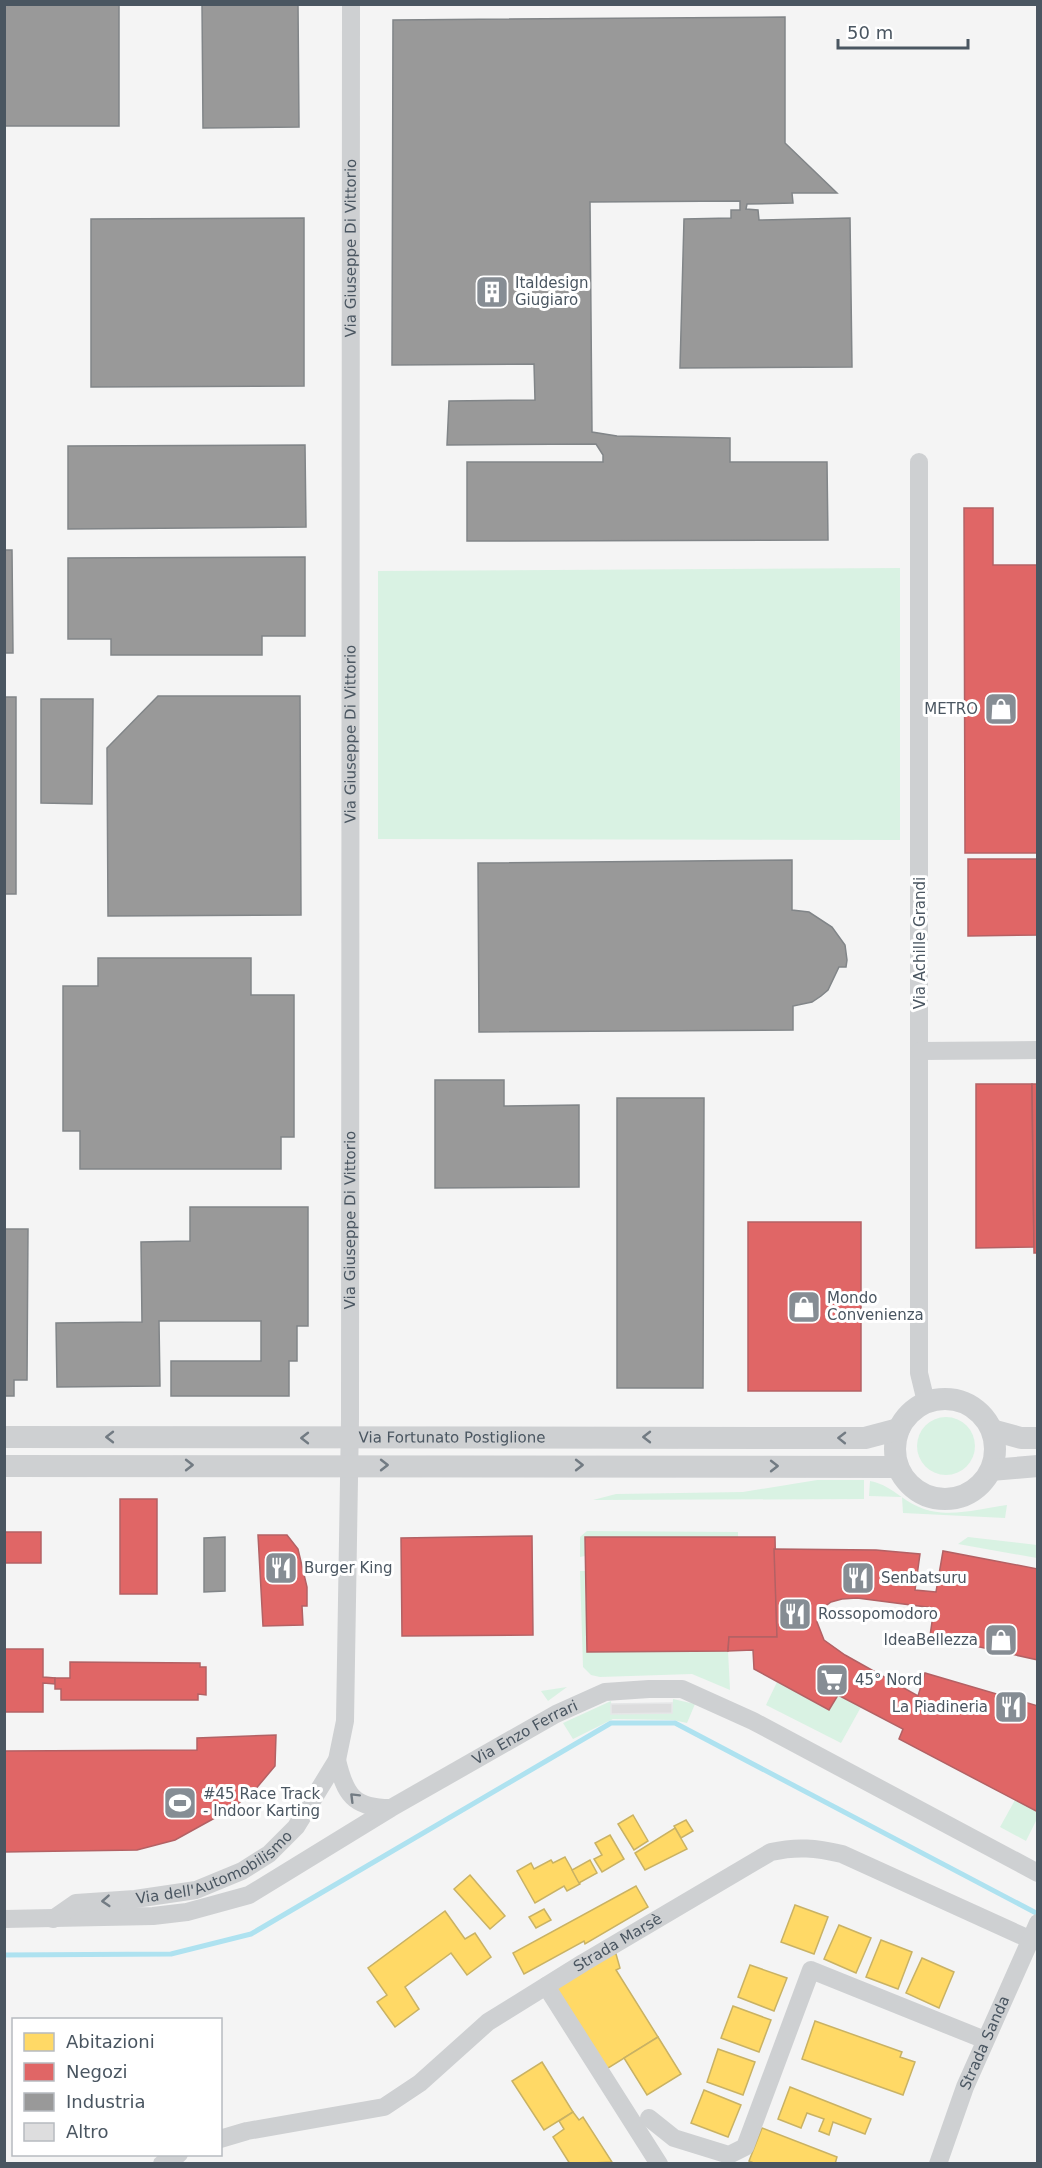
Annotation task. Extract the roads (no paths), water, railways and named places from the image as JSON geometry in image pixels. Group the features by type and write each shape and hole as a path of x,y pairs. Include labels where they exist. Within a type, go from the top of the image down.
{"street":[{"name":"Via Giuseppe Di Vittorio","path":"349,1465 351,4"},
{"name":"Via Achille Grandi","path":"925,462 920,484 919,1373 926,1402"},
{"path":"920,1051 1038,1050"},
{"path":"954,1399 970,1405 983,1415 992,1430 995,1456 991,1470 984,1480 965,1494 942,1498 931,1496 911,1485 898,1467 895,1442 899,1429 912,1411 926,1402 954,1399"},
{"name":"Via Fortunato Postiglione","path":"4,1437 865,1438 899,1429"},
{"path":"992,1430 1022,1438 1038,1438"},
{"name":"Via dell'Automobilismo","path":"52,1919 76,1903 135,1899 196,1890 242,1871 285,1841 337,1760 345,1721 349,1465"},
{"name":"Via Fortunato Postiglione","path":"4,1466 898,1467"},
{"path":"991,1470 1038,1466"},
{"name":"Via Enzo Ferrari","path":"4,1919 153,1917 187,1912 249,1895 391,1808 552,1716 605,1692 682,1689 788,1738 1038,1873"},
{"name":"Via dell'Automobilismo","path":"337,1760 344,1786 354,1800 369,1808 391,1808"},
{"name":"Strada Marsè","path":"222,2138 247,2131 384,2107 420,2083 488,2022 771,1852 792,1847 814,1847 842,1854 1034,1930"},
{"name":"Strada Sanda","path":"938,2163 985,2040 1034,1930"},
{"path":"649,2118 674,2138 729,2155 745,2147 811,1970 985,2040"},
{"path":"546,1986 659,2163"}],"waterway":[{"path":"4,1955 171,1954 251,1934 611,1723 675,1723 1038,1914"}],"place":[{"name":"Italdesign Giugiaro","path":"492,292"},
{"name":"METRO","path":"1001,709"},
{"name":"Mondo Convenienza","path":"804,1307"},
{"name":"Burger King","path":"281,1568"},
{"name":"Senbatsuru","path":"858,1578"},
{"name":"Rossopomodoro","path":"795,1614"},
{"name":"IdeaBellezza","path":"1001,1640"},
{"name":"45° Nord","path":"832,1680"},
{"name":"La Piadineria","path":"1011,1707"},
{"name":"#45 Race Track - Indoor Karting","path":"180,1803"}]}
